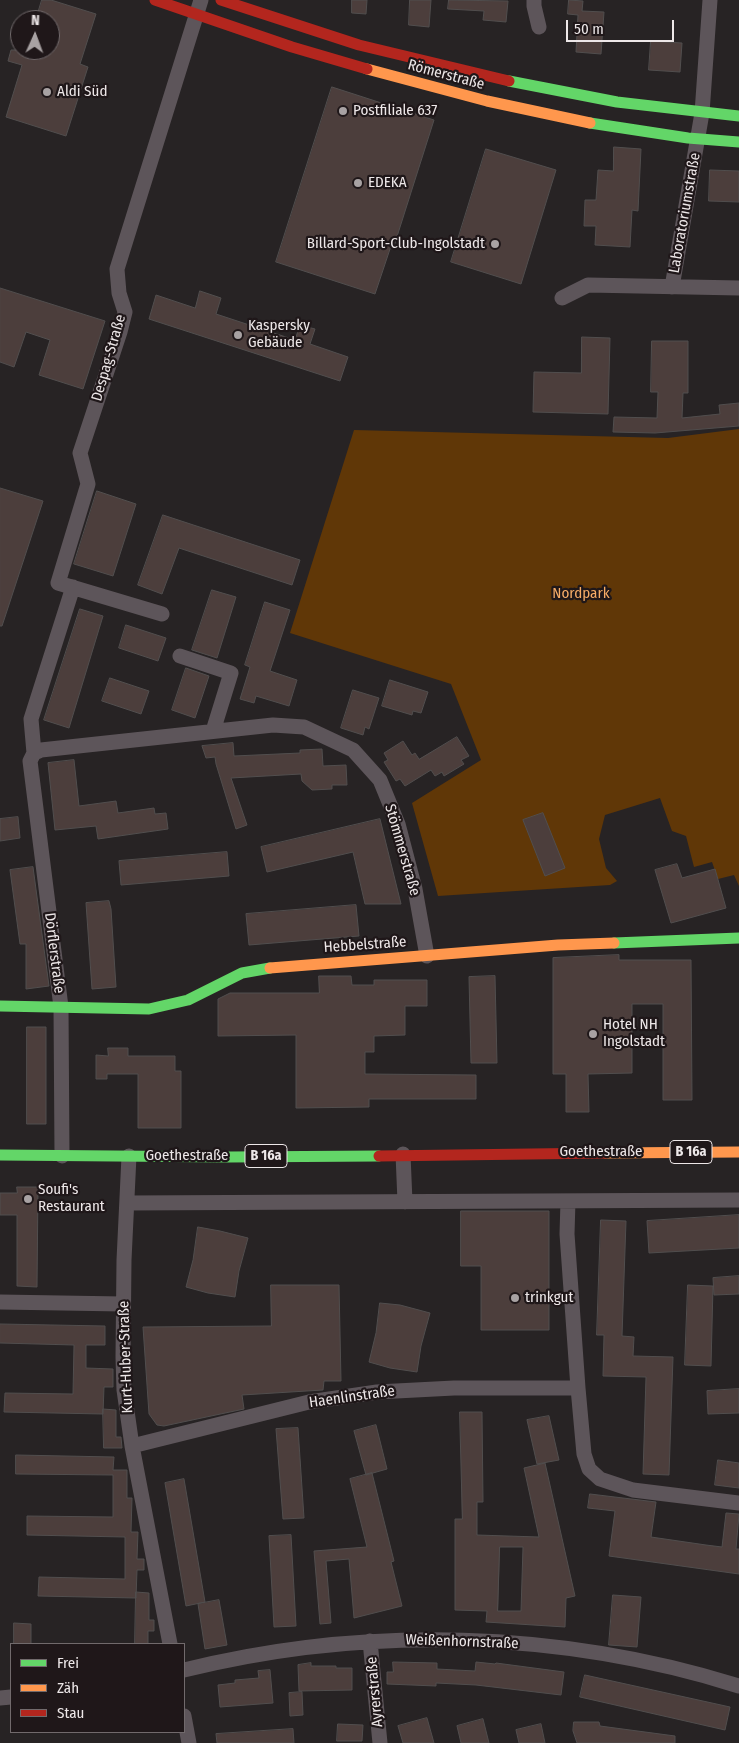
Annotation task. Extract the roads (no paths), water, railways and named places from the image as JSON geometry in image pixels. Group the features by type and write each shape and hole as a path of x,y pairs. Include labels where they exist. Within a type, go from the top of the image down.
{"main road":[{"name":"Römerstraße","path":"155,0 199,7 337,61 469,98 604,125 698,139 739,142"},
{"name":"Römerstraße","path":"221,0 359,45 512,82 617,102 739,116"},
{"name":"Hebbelstraße","path":"0,1006 149,1009 188,1000 242,974 283,966 558,945 739,938"},
{"name":"Goethestraße","path":"0,1155 129,1156 739,1152"}],"street":[{"path":"534,0 540,27"},
{"name":"Laboratoriumstraße","path":"672,287 702,113 710,0"},
{"name":"Despag-Straße","path":"162,614 58,583 88,484 80,453 125,312 119,293 117,269 199,7"},
{"name":"Laboratoriumstraße","path":"562,298 588,285 739,288"},
{"name":"Dörflerstraße","path":"62,1156 61,1007 30,762 34,753 31,720 73,587"},
{"path":"180,656 230,673 213,731"},
{"name":"Stömmerstraße","path":"34,753 41,750 273,725 304,727 353,750 380,780 398,824 415,889 427,956"},
{"path":"403,1154 405,1202"},
{"name":"Kurt-Huber-Straße","path":"129,1156 123,1304 124,1390 132,1446 170,1643"},
{"path":"568,1200 567,1234 578,1388 584,1454 589,1469 600,1479 634,1490 739,1503"},
{"path":"127,1203 739,1200"},
{"path":"0,1302 123,1304"},
{"name":"Haenlinstraße","path":"132,1446 309,1402 377,1392 454,1388 578,1388"},
{"name":"Weißenhornstraße","path":"185,1670 225,1660 310,1646 370,1641 472,1640 587,1651 694,1672 739,1686"},
{"name":"Ayrerstraße","path":"370,1641 380,1743"},
{"path":"185,1721 189,1743"}],"place":[{"name":"Aldi Süd","path":"47,92"},
{"name":"Postfiliale 637","path":"343,111"},
{"name":"EDEKA","path":"358,183"},
{"name":"Billard-Sport-Club-Ingolstadt","path":"495,244"},
{"name":"Kaspersky Gebäude","path":"238,335"},
{"name":"Hotel NH Ingolstadt","path":"593,1034"},
{"name":"Soufi's Restaurant","path":"28,1199"},
{"name":"trinkgut","path":"515,1298"}],"park label":[{"name":"Nordpark","path":"581,594"}]}
